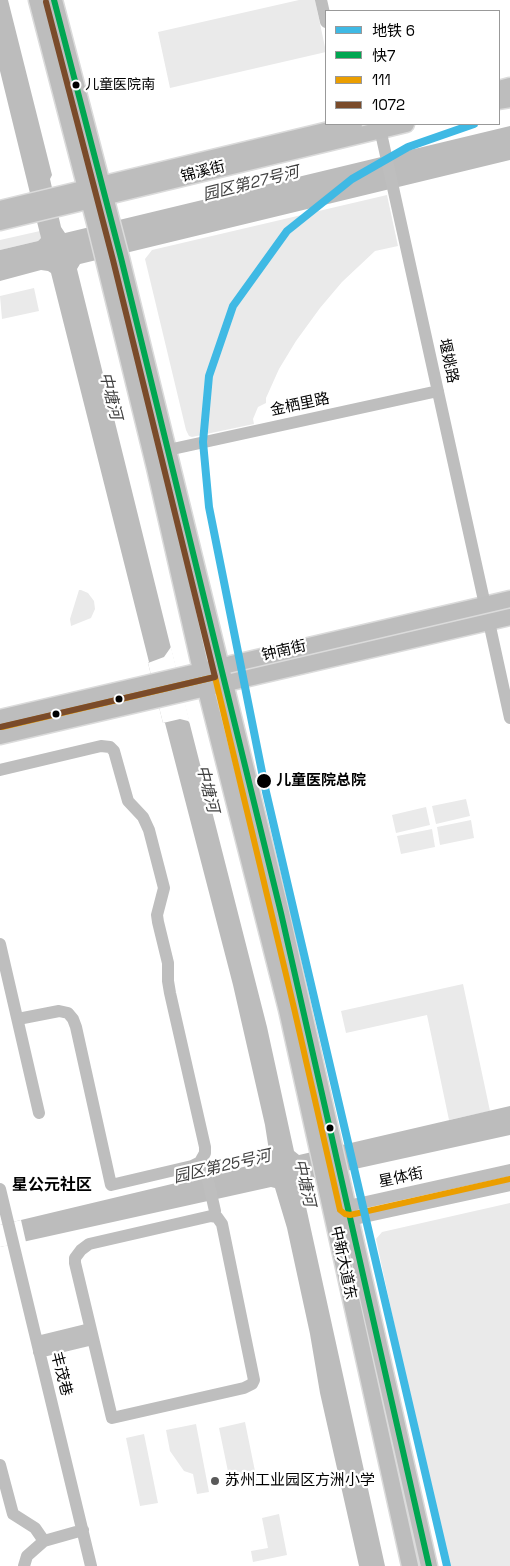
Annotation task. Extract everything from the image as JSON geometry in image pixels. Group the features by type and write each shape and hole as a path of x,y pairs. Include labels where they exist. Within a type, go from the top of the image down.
{"main road":[{"name":"中新大道东","path":"37,0 95,223 155,468 201,670 264,917 410,1566"},
{"name":"中新大道东","path":"54,0 104,190 226,684 303,1006 429,1566"},
{"name":"锦溪街","path":"104,190 348,125"},
{"name":"锦溪街","path":"0,222 32,208 87,194 380,127 397,125"},
{"name":"锦溪街","path":"0,209 32,208"},
{"name":"钟南街","path":"0,718 510,599"},
{"name":"钟南街","path":"0,736 510,618"}],"street":[{"path":"321,0 325,18"},
{"name":"堰姚路","path":"380,127 485,605"},
{"name":"金栖里路","path":"168,450 438,391"},
{"path":"489,622 510,718"},
{"path":"0,770 102,746 110,747 114,751 128,801 147,823 164,888 157,915 158,922 168,963 170,992 204,1147 203,1168 213,1202 214,1216"},
{"path":"0,944 39,1113"},
{"path":"18,1019 59,1011 68,1013 73,1019 111,1185 192,1166 203,1168"},
{"name":"星体街","path":"332,1217 510,1170"},
{"name":"星体街","path":"349,1213 510,1185"},
{"name":"丰茂巷","path":"0,1189 91,1566"},
{"path":"214,1216 222,1224 254,1373 252,1384 244,1388 112,1418 75,1263 77,1254 85,1246 214,1216"},
{"path":"38,1347 92,1334"},
{"path":"0,1465 13,1514 35,1528 41,1540"},
{"path":"24,1566 27,1556 41,1540 82,1526"}],"shaded area":[{"path":"0,0 8,0 52,175 50,179 61,227 65,233 510,126 510,160 80,264 77,269 267,1027 294,1151 299,1155 510,1106 510,1135 305,1180 301,1184 385,1566 359,1566 320,1393 310,1334 287,1228 275,1188 271,1187 0,1247 0,1225 264,1162 270,1157 265,1125 233,985 165,723 163,723 51,273 41,270 0,281 0,250 38,241 41,238 0,71"},
{"path":"299,0 315,0 325,52 170,88 158,32"},
{"path":"387,195 398,246 375,251 342,282 320,308 296,341 279,369 266,398 266,403 258,407 253,419 254,424 192,437 189,436 145,259 152,250"},
{"path":"40,231 41,238 38,241 0,250 0,240"},
{"path":"34,288 39,311 2,319 0,296"},
{"path":"79,590 88,593 94,601 95,609 91,618 71,626 70,619"},
{"path":"466,799 470,816 436,824 432,806"},
{"path":"426,807 430,825 396,833 392,815"},
{"path":"471,820 474,838 440,845 437,827"},
{"path":"432,829 435,847 401,854 397,836"},
{"path":"463,984 490,1111 449,1120 427,1015 346,1033 341,1011"},
{"path":"510,1203 510,1566 446,1566 376,1239 382,1232"},
{"path":"245,1422 257,1481 231,1486 219,1428"},
{"path":"196,1424 209,1492 197,1494 193,1474 184,1471 170,1451 166,1430"},
{"path":"144,1434 158,1503 140,1506 126,1438"},
{"path":"279,1514 287,1555 253,1562 251,1551 268,1548 262,1518"}],"pier":[{"path":"171,647 190,723 180,719 163,723 148,663 164,657"},
{"path":"21,1220 26,1242 0,1247 0,1225"}],"metro line":[{"name":"6","path":"447,1566 266,792 209,507 203,442 209,376 233,306 287,231 352,179 408,147 471,125"}],"transit line":[{"name":"快7","path":"54,0 121,258 281,913 429,1566"},
{"name":"1072","path":"0,727 215,677 113,260 46,2"},
{"name":"111","path":"2,727 215,677 340,1210 350,1215 510,1179"}],"place":[{"name":"儿童医院南","path":"76,85"},
{"name":"儿童医院总院","path":"264,781"},
{"name":"苏州工业园区方洲小学","path":"215,1481"}],"district":[{"name":"星公元社区","path":"52,1186"}],"water label":[{"name":"园区第27号河","path":"251,184"},
{"name":"中塘河","path":"110,396"},
{"name":"中塘河","path":"207,789"},
{"name":"园区第25号河","path":"222,1167"},
{"name":"中塘河","path":"304,1183"}]}
